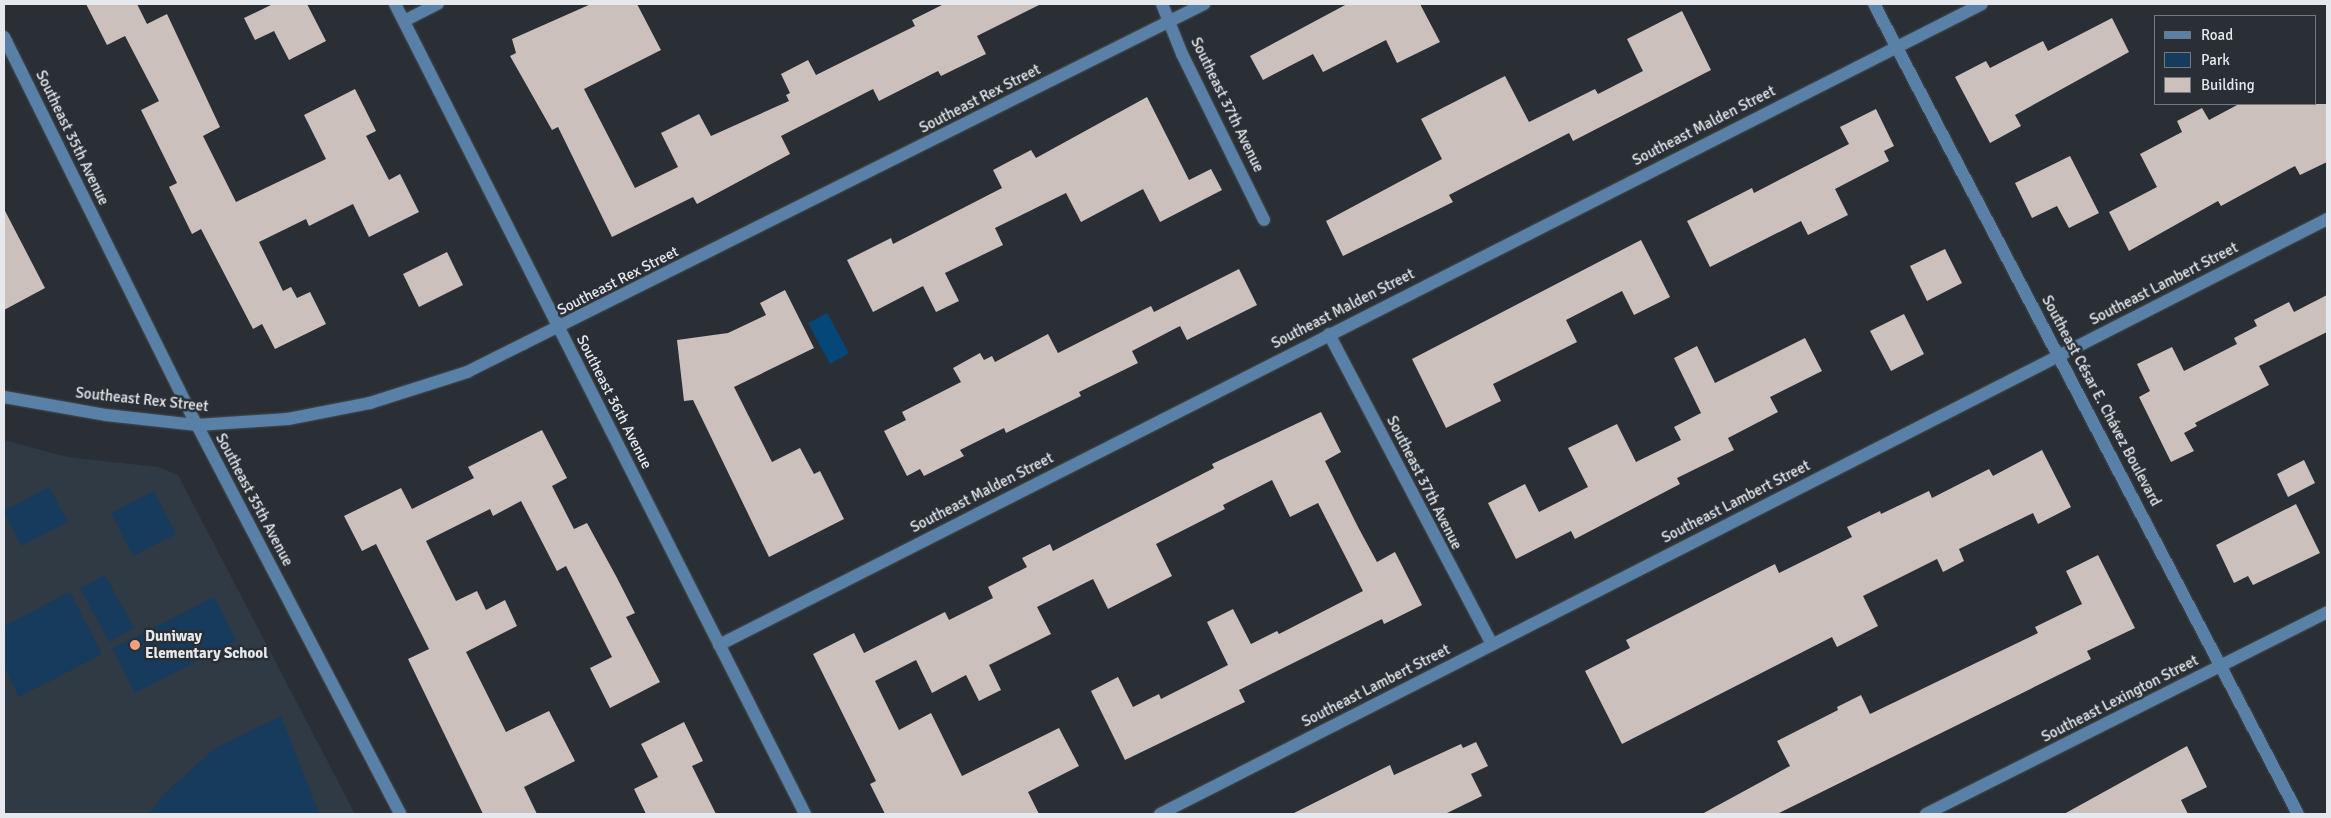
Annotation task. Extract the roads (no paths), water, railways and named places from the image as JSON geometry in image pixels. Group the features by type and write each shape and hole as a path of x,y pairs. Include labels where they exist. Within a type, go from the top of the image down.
{"street":[{"name":"Southeast 36th Avenue","path":"395,4 805,814"},
{"path":"404,21 438,4"},
{"name":"Southeast 37th Avenue","path":"1162,4 1182,54 1264,220"},
{"name":"Southeast Rex Street","path":"4,397 106,416 197,425 288,419 370,403 467,372 560,329 1204,4"},
{"name":"Southeast César E. Chávez Boulevard","path":"1874,4 2298,814"},
{"name":"Southeast Malden Street","path":"719,645 1982,4"},
{"name":"Southeast 35th Avenue","path":"4,37 197,425 400,814"},
{"name":"Southeast Lambert Street","path":"1160,814 2327,219"},
{"name":"Southeast 37th Avenue","path":"1329,334 1492,645"},
{"name":"Southeast Lexington Street","path":"1926,814 2327,612"}],"place":[{"name":"Duniway Elementary School","path":"135,645"}]}
